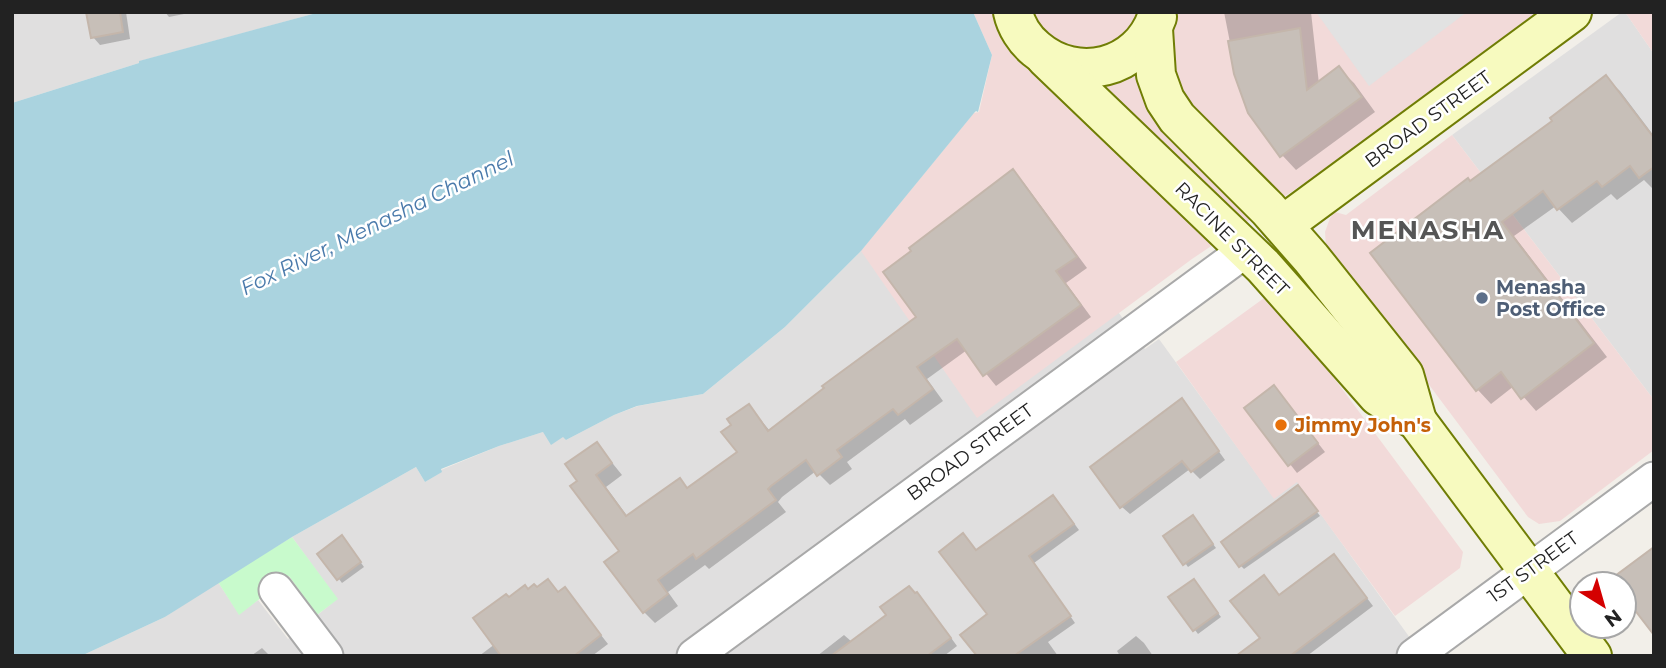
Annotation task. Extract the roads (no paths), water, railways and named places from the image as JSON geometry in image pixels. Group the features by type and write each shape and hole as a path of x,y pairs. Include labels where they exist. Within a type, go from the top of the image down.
{"main road":[{"name":"RACINE STREET","path":"1013,12 1014,20 1027,42 1246,250 1378,396 1417,421 1592,656"},
{"name":"BROAD STREET","path":"1283,225 1572,12"},
{"name":"RACINE STREET","path":"1156,21 1156,75 1165,100 1177,118 1283,225 1404,375 1417,421"},
{"path":"1046,58 1069,68 1094,69 1117,62 1138,48 1156,21"}],"street":[{"name":"BROAD STREET","path":"694,656 1246,250"},
{"name":"1ST STREET","path":"1414,656 1654,480"},
{"path":"276,590 326,656"}],"water":[{"name":"Fox River, Menasha Channel","path":"320,12 973,12 992,55 978,112 974,113 861,251 785,327 703,394 637,406 566,440 563,437 551,445 543,432 441,469 442,472 425,482 416,467 292,537 165,617 81,656 12,656 12,103 139,61"}],"place":[{"name":"Menasha Post Office","path":"1482,298"},
{"name":"Jimmy John's","path":"1281,425"}],"district":[{"name":"MENASHA","path":"1428,230"}]}
